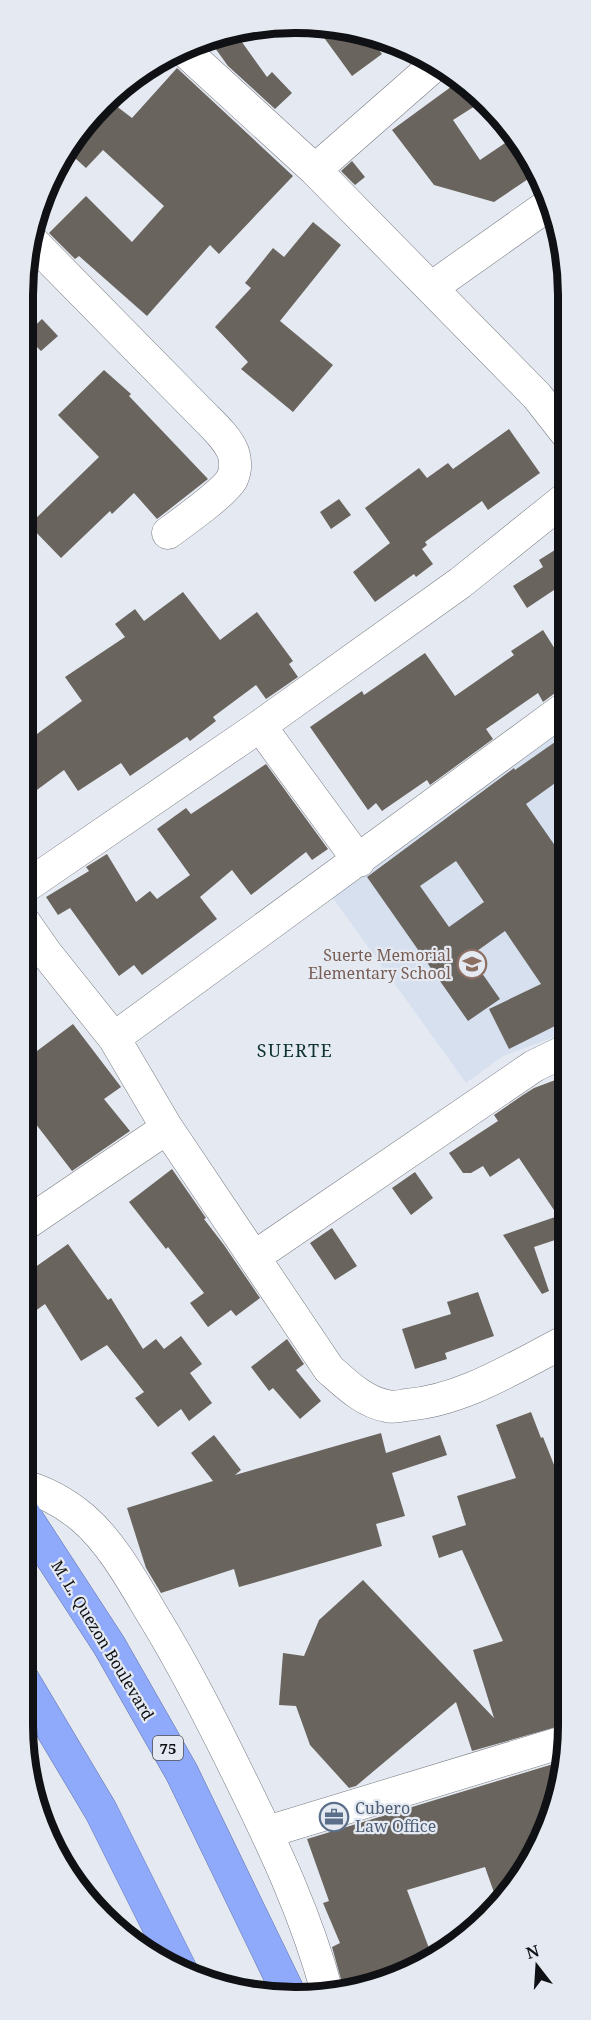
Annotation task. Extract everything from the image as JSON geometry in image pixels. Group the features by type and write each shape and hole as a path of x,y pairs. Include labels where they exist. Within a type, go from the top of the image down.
{"highway":[{"name":"M. L. Quezon Boulevard","path":"33,1528 109,1645 182,1773 285,1986"},
{"path":"33,1702 100,1811 174,1957"}],"street":[{"path":"190,55 315,170 537,396 558,423"},
{"path":"315,170 429,70"},
{"path":"431,288 543,209"},
{"path":"38,247 226,439 233,454 236,468 231,481 197,512 168,533"},
{"path":"33,882 260,726 460,583 558,504"},
{"path":"114,1038 558,713"},
{"path":"260,726 359,861"},
{"path":"33,934 114,1038 167,1128 330,1369 357,1393 388,1407 420,1404 491,1380 558,1345"},
{"path":"254,1257 534,1066 558,1054"},
{"path":"33,1219 167,1128"},
{"path":"33,1489 52,1496 84,1519 107,1546 131,1579 197,1691 267,1832 300,1910 325,1985"},
{"path":"267,1832 557,1744"}],"shaded area":[{"name":"Suerte Memorial Elementary School","path":"558,730 558,1036 503,1056 466,1083 330,894"}],"building":[{"path":"322,35 376,46 382,54 352,76"},
{"path":"240,39 267,77 272,72 292,93 275,109 228,66 214,46"},
{"path":"177,68 293,176 219,254 210,245 147,316 79,256 75,259 49,233 86,196 132,242 164,206 103,150 86,168 73,156 98,122 115,105 132,118"},
{"path":"453,85 476,105 453,120 480,160 508,141 530,178 494,202 434,185 392,130"},
{"path":"352,161 365,177 355,185 341,171"},
{"path":"313,222 341,245 280,321 333,365 293,412 241,369 248,362 215,327 251,288 245,283 273,248 284,257"},
{"path":"42,319 58,336 41,351 33,343 33,327"},
{"path":"104,370 131,394 129,396 208,479 157,519 134,493 112,514 110,511 61,558 33,529 33,521 99,457 58,415"},
{"path":"509,429 540,473 488,510 482,501 425,542 427,545 422,549 433,564 416,577 414,574 375,602 353,572 390,543 365,508 419,468 427,478 448,463 453,469"},
{"path":"339,499 351,515 331,529 320,512"},
{"path":"558,548 558,589 527,608 513,586 543,567 539,560"},
{"path":"183,592 220,640 257,612 293,661 289,664 298,677 266,699 256,685 213,717 216,721 190,741 187,737 130,776 121,763 78,791 64,770 33,793 33,737 82,701 65,677 125,637 115,624 135,609 144,621"},
{"path":"543,630 558,654 558,692 543,702 538,693 486,729 493,739 430,785 427,780 382,811 376,803 368,810 310,727 362,691 364,695 425,653 455,696 514,655 511,651"},
{"path":"558,740 558,781 526,804 558,850 558,1024 509,1049 489,1009 541,984 505,931 470,956 500,999 468,1021 367,877 514,768 515,770","holes":["456,861 484,902 449,927 420,886"]},
{"path":"266,764 328,849 312,860 306,852 251,895 232,870 200,897 217,919 142,975 134,965 119,976 70,908 58,915 46,897 89,871 86,867 107,854 136,902 150,891 157,899 190,875 157,829 186,808 191,814"},
{"path":"73,1024 121,1087 104,1099 130,1131 72,1171 33,1120 33,1054"},
{"path":"558,1079 558,1216 519,1158 490,1177 483,1166 471,1173 463,1173 449,1153 498,1121 494,1115 534,1088"},
{"path":"172,1169 260,1298 236,1316 231,1310 208,1327 190,1303 204,1293 129,1202"},
{"path":"415,1172 433,1198 411,1215 392,1188"},
{"path":"558,1216 558,1239 534,1247 549,1291 542,1294 503,1235"},
{"path":"332,1228 357,1266 335,1280 310,1243"},
{"path":"68,1244 108,1300 111,1298 143,1349 156,1339 164,1349 181,1336 202,1364 190,1373 212,1403 189,1421 181,1409 158,1427 135,1398 144,1392 107,1345 81,1361 45,1304 33,1313 33,1269"},
{"path":"478,1292 494,1336 445,1353 447,1359 415,1369 402,1329 451,1314 447,1302"},
{"path":"287,1339 304,1364 296,1370 321,1401 300,1419 273,1388 269,1391 251,1367"},
{"path":"531,1412 558,1475 558,1726 472,1751 456,1702 356,1786 349,1788 310,1745 296,1706 279,1705 283,1653 304,1656 319,1620 363,1580 494,1718 473,1650 503,1641 462,1550 439,1558 432,1536 466,1525 457,1496 516,1478 496,1425"},
{"path":"381,1433 386,1453 440,1435 447,1455 392,1473 405,1516 376,1524 382,1546 239,1587 234,1569 161,1593 146,1568 127,1508 213,1481 191,1453 214,1435 241,1470 235,1475"},
{"path":"555,1763 544,1809 531,1841 514,1870 495,1895 485,1867 407,1890 430,1950 380,1973 342,1983 332,1947 340,1943 323,1903 329,1901 307,1839"}],"place":[{"name":"Suerte Memorial Elementary School","path":"472,964"},
{"name":"Cubero Law Office","path":"334,1817"}],"district":[{"name":"SUERTE","path":"295,1050"}]}
